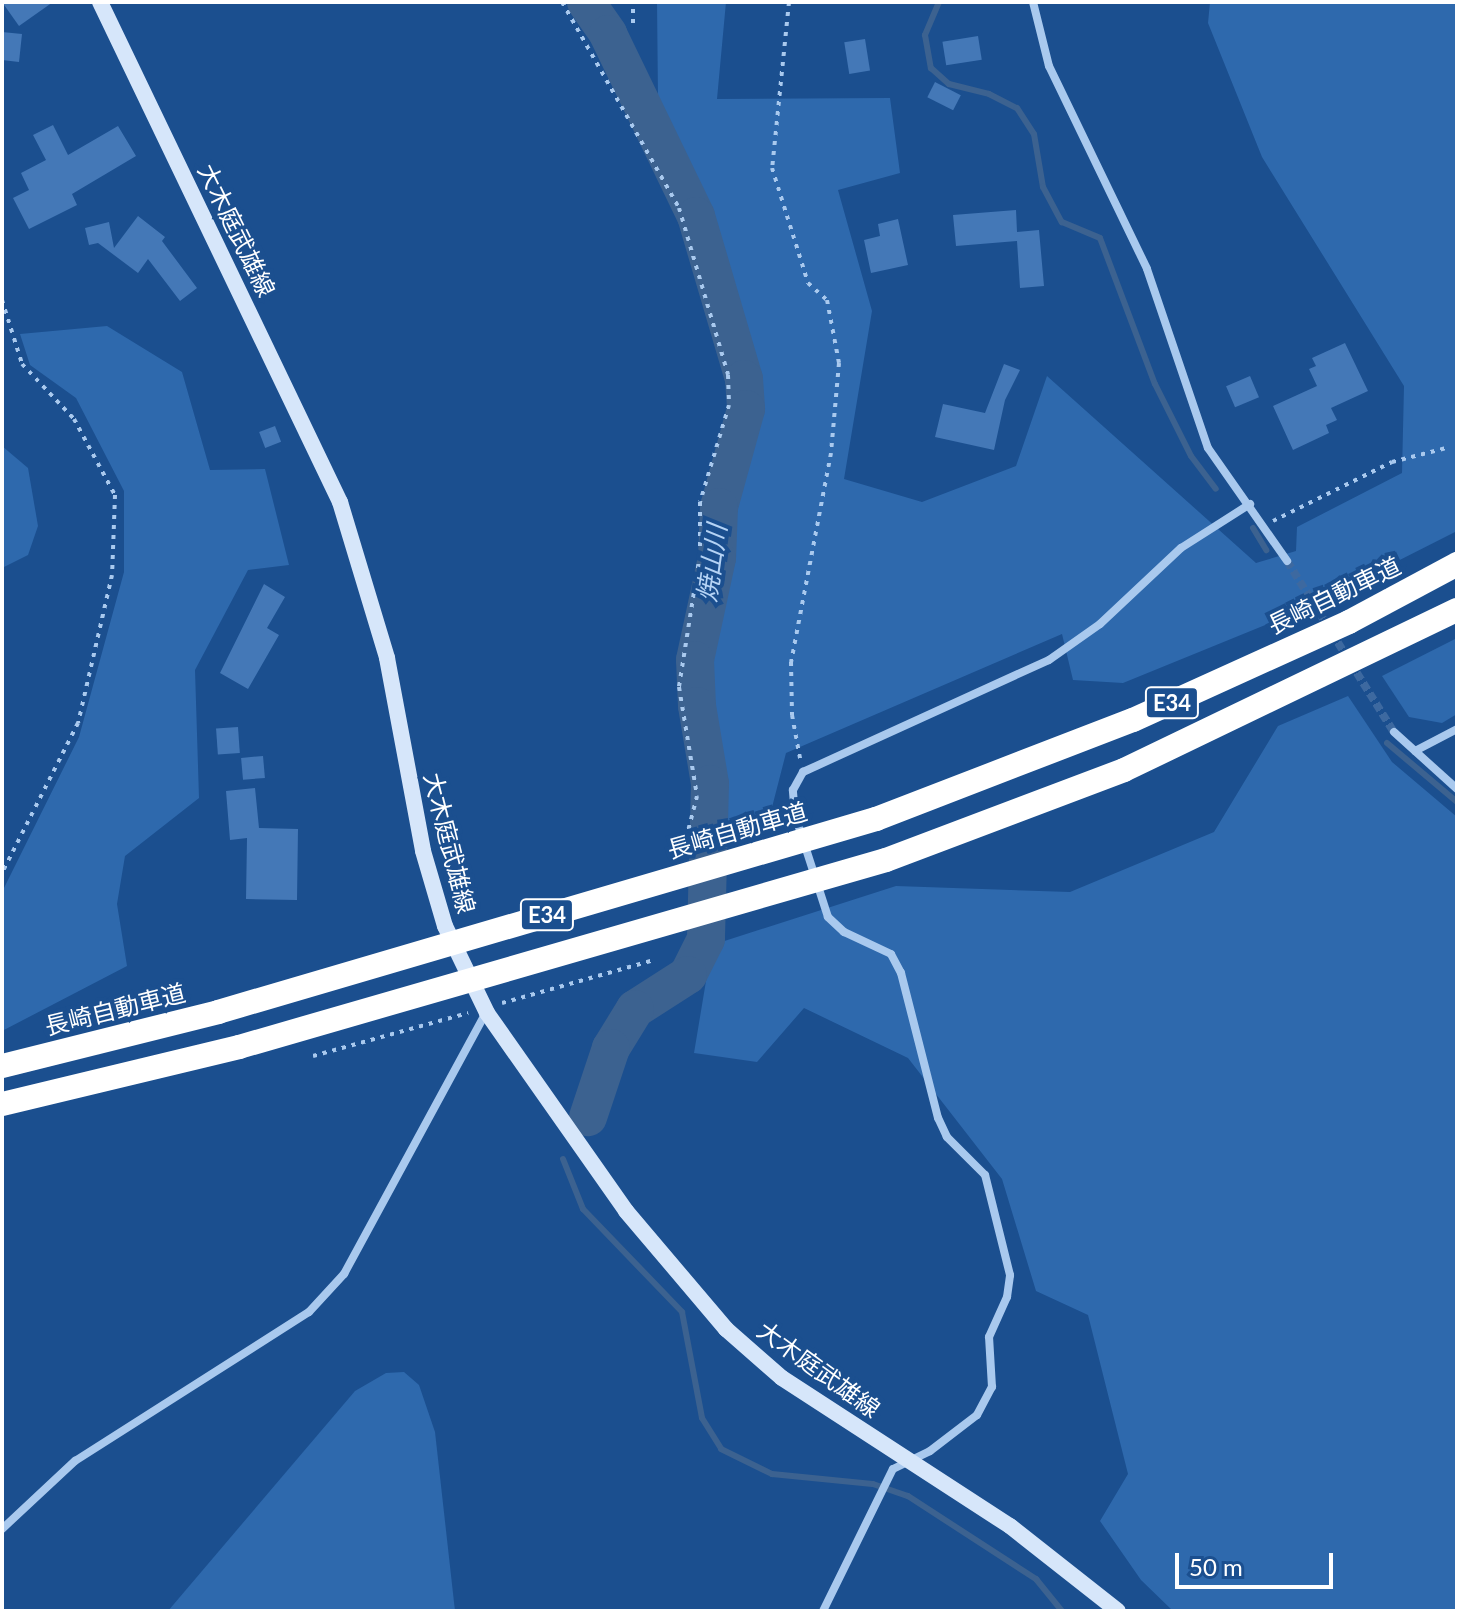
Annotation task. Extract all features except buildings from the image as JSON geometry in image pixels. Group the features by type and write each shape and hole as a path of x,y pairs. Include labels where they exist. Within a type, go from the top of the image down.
{"highway":[{"name":"長崎自動車道","path":"2,1066 218,1012 876,819 1133,720 1349,622 1457,564"},
{"name":"E34","path":"2,1104 239,1047 886,860 1124,770 1457,610"}],"main road":[{"name":"大木庭武雄線","path":"100,2 340,502 387,658 423,851 445,926 487,1013 626,1211 689,1290 782,1378 1010,1526 1118,1611"}],"street":[{"path":"1033,2 1049,66 1147,269 1208,448 1287,561"},
{"path":"823,1611 888,1479 906,1461 930,1451 977,1415 992,1387 989,1337 1007,1297 1010,1275 985,1175 947,1137 938,1118 901,973 891,954 844,932 828,917 795,815 793,790 803,772 1049,660 1100,624 1181,548 1250,504"},
{"path":"1415,751 1457,729"},
{"path":"1394,732 1457,789"},
{"path":"2,1529 75,1461 309,1312 344,1274 487,1013"}],"path":[{"path":"562,2 679,208 728,375 729,405 700,502 700,554 679,687 697,796"},
{"path":"633,2 633,23"},
{"path":"789,2 772,168 808,283 827,300 839,363 831,453 791,662 792,715 803,772"},
{"path":"2,300 22,364 74,419 115,495 112,575 78,723 2,873"},
{"path":"1264,526 1392,462 1446,448"}],"shaded area":[{"path":"657,2 726,2 717,99 890,98 900,173 838,190 872,311 844,479 922,502 1016,466 1047,376 1256,563 1296,551 1297,527 1402,473 1404,386 1262,157 1208,23 1210,2 1457,2 1457,531 1297,612 1123,683 1073,680 1062,634 786,753 769,819 723,831 704,692 757,405 697,183 658,99"},
{"path":"107,326 182,372 210,470 265,469 289,565 248,570 195,670 199,798 125,856 117,904 127,966 2,1031 2,892 79,737 124,572 124,491 76,398 30,365 20,334"},
{"path":"2,446 28,468 38,526 28,555 2,568"},
{"path":"1457,638 1457,714 1442,723 1409,717 1382,676"},
{"path":"1348,696 1392,762 1457,817 1457,1611 1173,1611 1141,1580 1100,1521 1128,1474 1088,1315 1036,1291 1002,1179 908,1058 804,1008 757,1062 694,1053 712,945 896,886 1070,892 1214,832 1278,726"},
{"path":"404,1372 419,1385 435,1432 455,1611 168,1611 355,1391 386,1373"}],"waterway":[{"name":"焼山川","path":"586,2 608,34 696,216 744,379 746,409 719,507 717,558 695,660 697,706 710,784 706,939 688,975 635,1009 611,1048 588,1117"},
{"path":"939,2 925,35 931,68 949,84 989,94 1017,108 1034,134 1043,187 1062,222 1100,238 1155,384 1191,456 1216,489"},
{"path":"1253,528 1266,550"},
{"path":"1387,743 1457,802"},
{"path":"563,1159 583,1209 682,1312 702,1418 721,1449 772,1474 873,1484 908,1496 1036,1579 1062,1611"}],"tunnel":[{"path":"1287,561 1394,732"}]}
